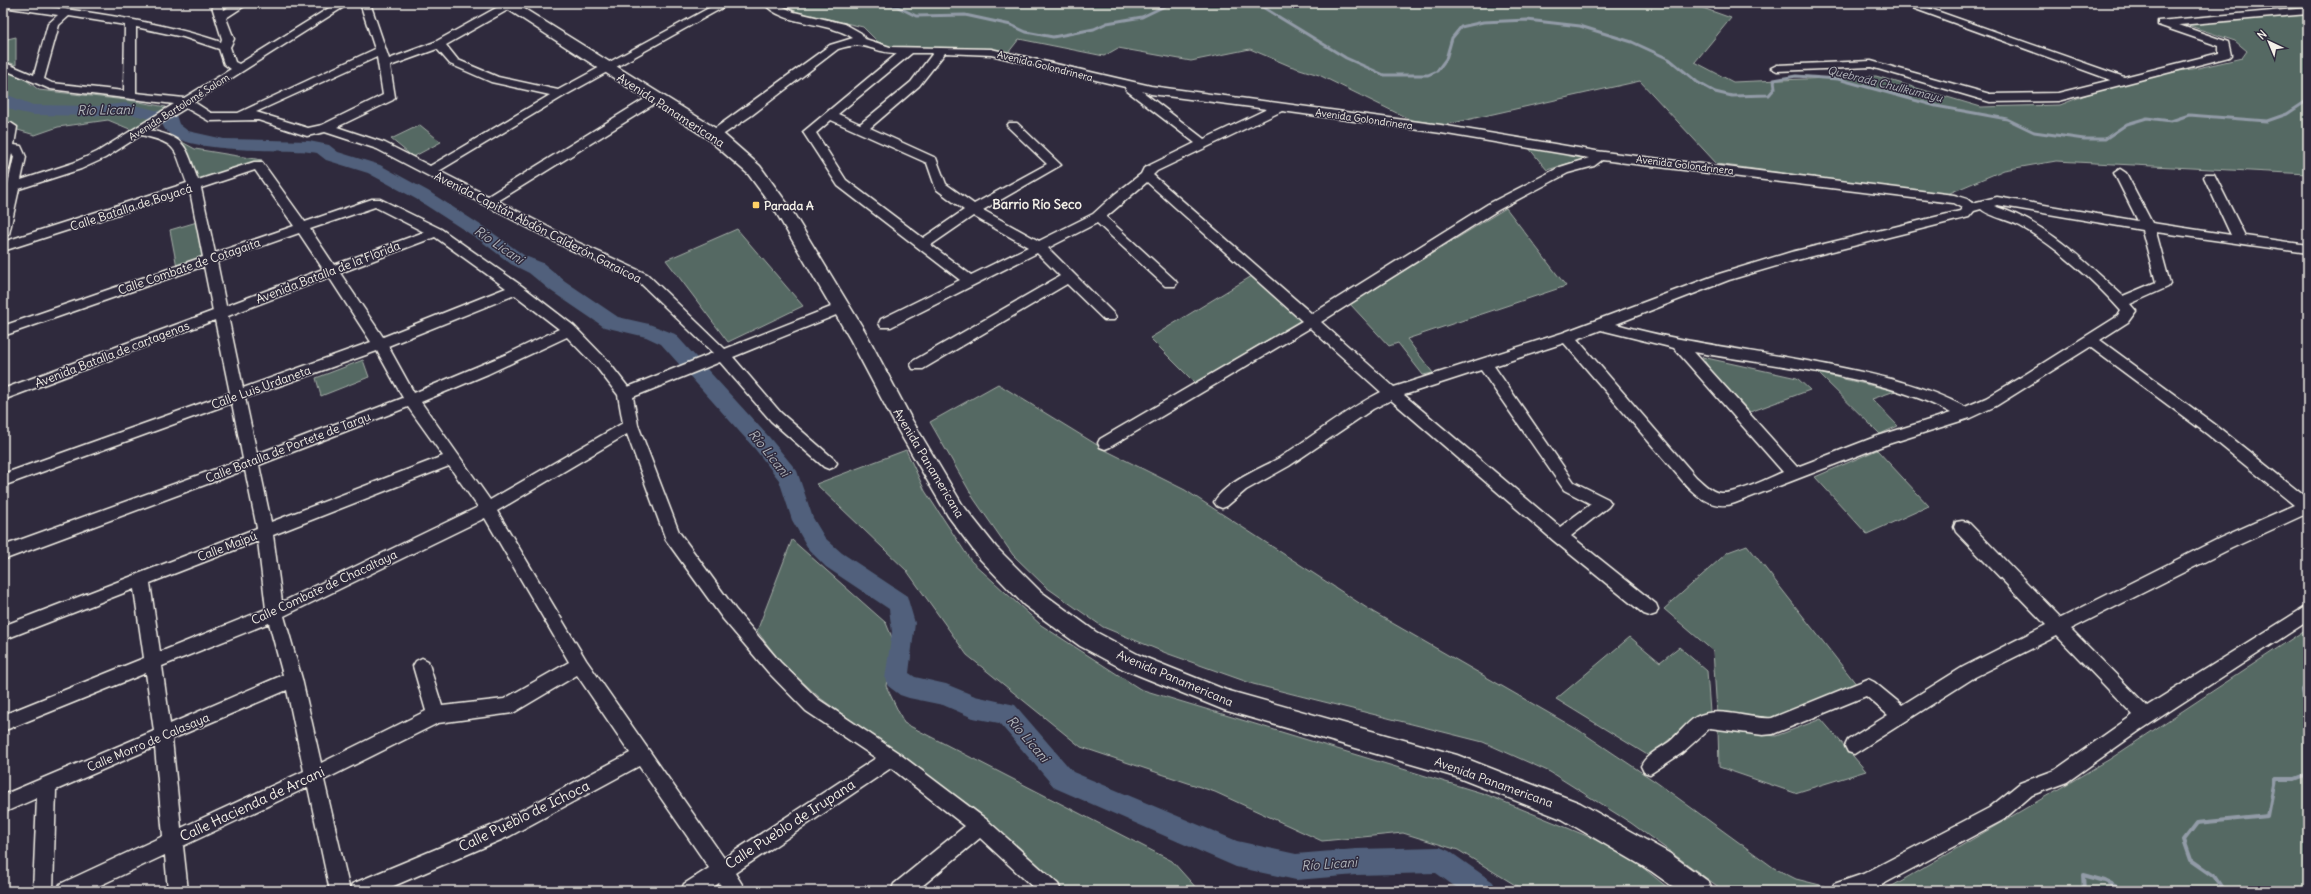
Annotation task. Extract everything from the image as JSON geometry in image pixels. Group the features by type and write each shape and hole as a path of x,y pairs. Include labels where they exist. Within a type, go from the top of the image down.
{"main road":[{"name":"Avenida Panamericana","path":"507,4 606,69 714,135 754,170 773,194 841,308 954,510 988,553 1032,598 1088,639 1131,662 1224,700 1457,766 1571,811 1660,862 1700,891"}],"street":[{"path":"23,7 34,3"},
{"path":"216,3 228,40 224,47 230,64 240,69"},
{"path":"221,16 244,3"},
{"name":"Avenida Bartolomé Salom","path":"8,189 77,166 101,155 344,3"},
{"path":"365,3 376,29 381,51 386,64 439,44 507,4"},
{"path":"429,172 560,94 726,3"},
{"name":"Avenida Golondrinera","path":"769,3 790,14 852,30 860,37 861,41 889,50 976,50 1008,55 1128,86 1441,129 1596,154 1954,199 1974,206 2010,215 2044,234 2121,302"},
{"path":"1904,3 2122,80"},
{"path":"3,4 65,14 107,18 186,34 224,47"},
{"path":"1777,68 1871,64 1990,98 2058,96 2225,55 2224,44 2162,23 2308,11"},
{"path":"38,81 54,24 65,14"},
{"path":"130,96 131,24"},
{"path":"714,135 748,112 834,47 851,41 861,41"},
{"path":"439,44 454,62 495,80 560,94"},
{"path":"909,50 809,132 842,183 970,281"},
{"path":"862,129 915,84 942,50"},
{"path":"238,116 381,51"},
{"name":"Avenida Capitán Abdón Calderón Garaicoa","path":"3,65 50,86 185,102 209,118 260,116 307,132 326,128 389,97 386,64"},
{"path":"1128,86 1203,144"},
{"path":"489,201 655,98"},
{"path":"886,323 1098,217 1147,176 1148,171 1281,107"},
{"path":"830,115 932,161 940,186 973,210 1039,247 1070,276 1109,317"},
{"path":"923,244 973,210 1056,164 1013,126"},
{"path":"3,169 7,148 7,128"},
{"name":"Avenida Capitán Abdón Calderón Garaicoa","path":"326,128 381,146 572,245 642,277 722,354 776,417 829,463"},
{"path":"140,131 174,141 179,146 195,187 265,531 275,613 293,679 340,891"},
{"path":"3,234 8,189 20,157 17,149 7,148"},
{"path":"1105,443 1312,321 1493,207 1564,170 1590,163 1597,158 1596,154"},
{"name":"Calle Batalla de Boyacá","path":"3,248 195,187 258,165 302,227"},
{"path":"1566,337 1595,368 1703,493 1716,500 1730,499 1880,441 1965,414 1990,402 2026,381 2123,319 2129,311 2121,302 2164,284 2148,228 2120,173"},
{"path":"1147,176 1392,393 1560,536 1650,609"},
{"path":"2210,177 2231,218 2240,241"},
{"path":"1222,502 1241,486 1284,462 1368,405 1392,393 1602,325 1724,277 1791,257 1964,214 1974,206 1997,201 2062,215 2240,241 2308,249"},
{"name":"Calle Combate de Cotagaita","path":"3,331 210,258 376,202 436,232"},
{"path":"1098,217 1170,283"},
{"path":"302,227 330,272 380,344 411,400 488,509 580,665 736,891"},
{"path":"436,232 517,289 569,330 602,364 625,394 631,425 672,535 729,614 774,667 812,705 891,758 980,826 1050,891"},
{"name":"Avenida Batalla de la Florida","path":"221,313 436,232"},
{"path":"918,365 1070,276"},
{"name":"Calle Luis Urdaneta","path":"3,480 380,344 517,289"},
{"path":"625,394 722,354 841,308"},
{"name":"Avenida Batalla de cartagenas","path":"3,395 221,313"},
{"path":"1602,325 1635,335 1794,362 1871,379 1947,403 1965,414"},
{"name":"Calle Batalla de Portete de Tarqu","path":"3,553 251,462 411,400 492,367 569,330"},
{"path":"1854,746 1969,672 2226,543 2308,506 2212,430 2090,339"},
{"path":"1677,342 1794,474"},
{"path":"1484,364 1569,486 1603,503 1560,536"},
{"name":"Calle Combate de Chacaltaya","path":"3,723 275,613 488,509 631,425"},
{"name":"Calle Maipú","path":"3,633 452,459"},
{"path":"1962,527 2058,628 2146,717"},
{"path":"141,580 163,735 178,891"},
{"path":"1841,891 1868,882 1899,866 1996,814 2026,789 2061,776 2146,717 2308,612"},
{"name":"Calle Hacienda de Arcani","path":"67,891 315,775 436,715 507,707 580,665"},
{"path":"422,666 436,715"},
{"name":"Calle Morro de Calasaya","path":"3,804 293,679"},
{"path":"1650,766 1676,747 1702,723 1710,720 1763,727 1773,726 1868,687 1901,715"},
{"name":"Calle Pueblo de Ichoca","path":"359,891 503,830 643,755"},
{"name":"Calle Pueblo de Irupana","path":"690,891 891,758"},
{"path":"43,891 47,785"},
{"path":"902,891 980,826"}],"green space":[{"path":"781,3 1689,3 1731,18 1695,62 1733,82 1876,76 1981,107 2060,105 2088,94 2148,76 2198,68 2242,58 2247,51 2235,41 2181,23 2308,13 2308,174 2056,161 2004,170 1945,195 1717,164 1640,81 1444,125 1411,120 1319,75 1290,66 1250,49 1191,61 1118,48 1104,56 1019,39 1008,53 979,49 892,47 878,42 863,27 797,12"},
{"path":"16,37 16,65 3,60 3,40"},
{"path":"3,70 22,77 39,90 134,101 166,107 132,130 108,120 58,127 35,135 4,126"},
{"path":"420,125 441,142 413,157 391,139"},
{"path":"182,142 195,149 262,160 199,181"},
{"path":"1528,147 1587,155 1584,159 1547,170"},
{"path":"1506,208 1566,286 1407,339 1433,373 1423,375 1398,343 1389,346 1350,304"},
{"path":"197,222 205,258 177,267 170,230"},
{"path":"737,229 803,306 728,342 666,260"},
{"path":"1252,276 1301,320 1195,383 1150,338"},
{"path":"1702,357 1797,378 1810,390 1750,412 1709,368"},
{"path":"363,360 369,377 321,396 316,378"},
{"path":"1818,373 1895,391 1872,399 1898,426 1880,434"},
{"path":"998,384 1107,451 1185,490 1373,612 1580,731 1656,782 1774,868 1796,879 1824,886 1794,891 1724,891 1631,823 1550,772 1483,742 1253,684 1166,653 1103,627 1046,587 1013,555 974,499 930,422"},
{"path":"906,450 925,491 971,561 1041,625 1140,689 1485,794 1621,850 1672,891 1525,891 1458,850 1403,833 1322,841 1215,792 1081,747 967,655 907,571 816,484"},
{"path":"1877,450 1929,506 1867,534 1815,477"},
{"path":"792,540 886,623 893,640 886,686 904,723 1172,861 1199,891 1066,891 980,813 820,698 779,660 757,631"},
{"path":"1747,545 1857,685 1768,719 1717,713 1713,651 1664,609 1728,552"},
{"path":"2308,628 2308,891 1878,891 1894,885 2110,759"},
{"path":"1630,637 1660,662 1679,647 1707,671 1710,712 1698,716 1649,756 1556,699"},
{"path":"1821,719 1866,771 1795,793 1719,767 1718,729 1776,736"}],"waterway":[{"name":"Quebrada Chullkumayu","path":"868,3 896,6 916,16 965,15 1011,25 1026,32 1053,37 1094,29 1107,23 1142,17 1171,3"},
{"name":"Quebrada Chullkumayu","path":"1256,3 1346,58 1384,75 1428,75 1437,71 1446,59 1452,38 1461,27 1483,22 1527,20 1580,26 1632,42 1669,59 1697,82 1715,92 1732,96 1769,95 1775,88 1774,80 1796,76 1838,79 1936,106 2007,119 2034,132 2084,139 2105,139 2127,124 2147,118 2171,121 2189,115 2267,121 2287,114 2308,100"},
{"name":"Río Licani","path":"3,98 20,107 33,110 97,111 126,108 170,119 171,126 182,135 224,144 309,146 323,149 332,156 374,169 422,195 487,237 518,260 536,268 558,286 611,322 626,327 649,331 668,339 762,443 789,477 803,520 817,544 834,560 899,603 904,623 904,632 897,678 909,687 946,695 973,707 1006,713 1064,780 1236,854 1296,867 1356,862 1440,860 1484,891"},
{"path":"2308,683 2303,690 2308,717"},
{"path":"2224,891 2214,876 2191,860 2184,840 2197,823 2268,816 2275,779 2295,779 2308,774"},
{"path":"2084,891 2083,875 2105,881 2124,891"}],"place":[{"name":"Parada A","path":"756,205"}],"district":[{"name":"Barrio Río Seco","path":"1037,204"}]}
